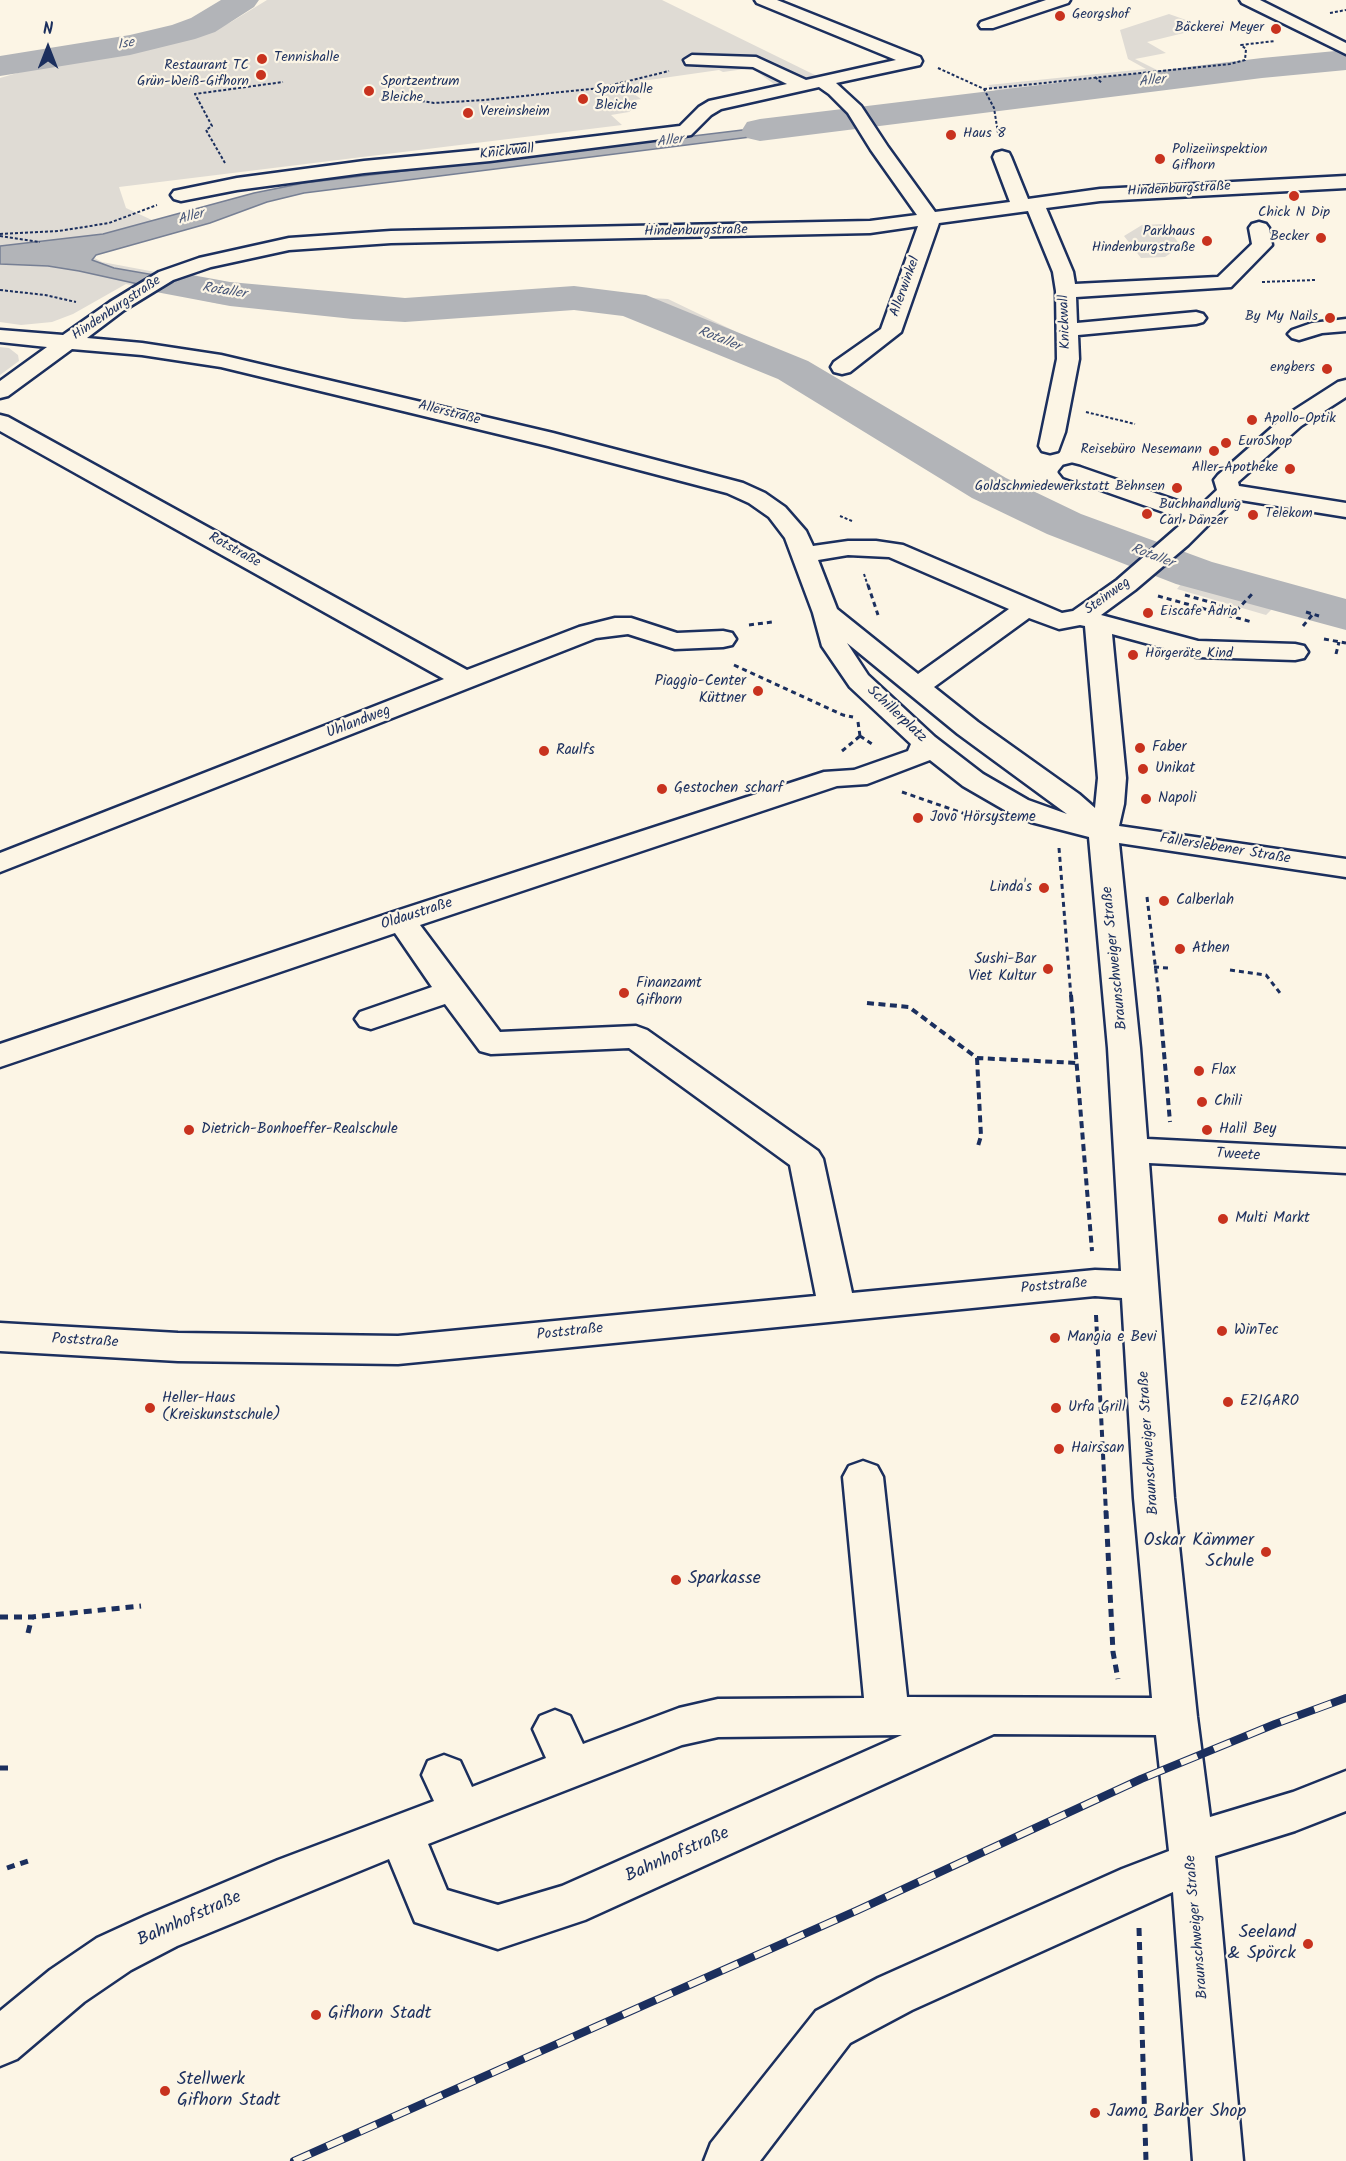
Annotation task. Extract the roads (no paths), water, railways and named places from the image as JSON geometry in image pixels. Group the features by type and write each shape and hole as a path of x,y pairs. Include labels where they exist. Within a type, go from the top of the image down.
{"street":[{"name":"Knickwall","path":"181,195 237,184 685,131 705,111 715,105 914,61 763,0"},
{"path":"987,25 1062,0"},
{"path":"1248,0 1346,51"},
{"path":"1346,51 1332,55 1346,64"},
{"path":"692,60 756,62 835,90 855,110 880,150 903,179 930,220"},
{"name":"Knickwall","path":"1002,158 1063,272 1066,291 1068,359 1050,446"},
{"path":"1263,185 1271,179 1287,176 1346,172"},
{"name":"Hindenburgstraße","path":"0,391 146,287 166,276 206,262 289,244 335,239 784,231 870,227 1100,195 1346,182"},
{"name":"Allerwinkel","path":"842,367 890,332 930,220"},
{"path":"1066,291 1224,283 1262,245 1259,228"},
{"path":"1067,330 1196,318"},
{"path":"1299,334 1319,327 1346,325"},
{"path":"126,347 152,329"},
{"name":"Allerstraße","path":"0,336 126,347 221,361 321,383 735,488 757,498 777,512 797,536 826,613"},
{"name":"Steinweg","path":"805,554 848,549 894,550 1059,621 1089,620 1203,518 1229,491 1226,480 1228,478 1293,421 1346,387"},
{"name":"Rotstraße","path":"0,422 467,681"},
{"path":"1072,472 1203,518"},
{"path":"1229,491 1346,510"},
{"path":"914,685 930,679 1022,611"},
{"path":"826,613 968,728 1069,800 1103,832 1110,804 1100,784 1089,620 1197,649 1295,652"},
{"name":"Schillerplatz","path":"826,613 835,646 845,663 886,708 925,743 973,780 1018,806 1041,816 1103,832"},
{"name":"Uhlandweg","path":"0,863 588,632 615,626 641,628 675,640 723,639"},
{"name":"Oldaustraße","path":"0,1056 401,920 613,840 834,778 857,778 918,756 925,743 968,728"},
{"name":"Fallerslebener Straße","path":"1103,832 1346,868"},
{"name":"Braunschweiger Straße","path":"1103,832 1124,1048 1154,1498 1175,1717 1192,1853 1218,2161"},
{"path":"401,920 491,1042 636,1037 806,1159 837,1308"},
{"path":"371,1019 452,992"},
{"name":"Tweete","path":"1131,1150 1346,1161"},
{"name":"Poststraße","path":"0,1337 178,1347 398,1350 1095,1283 1139,1286"},
{"path":"863,1477 888,1716"},
{"name":"Bahnhofstraße","path":"400,1834 431,1907 498,1927 569,1905 992,1716"},
{"name":"Bahnhofstraße","path":"0,2042 67,1986 114,1954 161,1931 284,1879 400,1834 452,1793 572,1768 679,1727 718,1718 1175,1717"},
{"path":"555,1729 572,1768"},
{"path":"729,2161 833,2027 895,1994 1138,1884 1192,1853 1346,1791"}],"water":[{"path":"850,117 854,124 304,193 267,202 210,223 96,255 92,260 114,268 262,291 254,304 206,299 48,266 0,264 0,246 103,234 254,193 304,183"}],"waterway":[{"name":"Ise","path":"0,66 130,45 183,32 203,25 243,0"},
{"name":"Aller","path":"760,130 1262,68 1346,60"},
{"name":"Rotaller","path":"170,283 230,294 405,310 574,298 631,304 793,370 989,488 1064,524 1194,573 1346,615"}],"railway":[{"path":"294,2161 858,1910 1141,1779 1275,1724 1346,1698"}],"place":[{"name":"Georgshof","path":"1060,16"},
{"name":"Bäckerei Meyer","path":"1276,29"},
{"name":"Tennishalle","path":"262,59"},
{"name":"Restaurant TC Grün-Weiß-Gifhorn","path":"261,75"},
{"name":"Sportzentrum Bleiche","path":"369,91"},
{"name":"Sporthalle Bleiche","path":"583,99"},
{"name":"Vereinsheim","path":"468,113"},
{"name":"Haus 8","path":"951,135"},
{"name":"Polizeiinspektion Gifhorn","path":"1160,159"},
{"name":"Chick N Dip","path":"1294,196"},
{"name":"Becker","path":"1321,238"},
{"name":"Parkhaus Hindenburgstraße","path":"1207,241"},
{"name":"By My Nails","path":"1330,318"},
{"name":"engbers","path":"1327,369"},
{"name":"Apollo-Optik","path":"1252,420"},
{"name":"EuroShop","path":"1226,443"},
{"name":"Reisebüro Nesemann","path":"1214,451"},
{"name":"Aller-Apotheke","path":"1290,469"},
{"name":"Goldschmiedewerkstatt Behnsen","path":"1177,488"},
{"name":"Buchhandlung Carl Dänzer","path":"1147,514"},
{"name":"Telekom","path":"1253,515"},
{"name":"Eiscafe Adria","path":"1148,613"},
{"name":"Hörgeräte Kind","path":"1133,655"},
{"name":"Piaggio-Center Küttner","path":"758,691"},
{"name":"Faber","path":"1140,748"},
{"name":"Raulfs","path":"544,751"},
{"name":"Unikat","path":"1143,769"},
{"name":"Gestochen scharf","path":"662,789"},
{"name":"Napoli","path":"1146,799"},
{"name":"Jovo Hörsysteme","path":"918,818"},
{"name":"Linda's","path":"1044,888"},
{"name":"Calberlah","path":"1164,901"},
{"name":"Athen","path":"1180,949"},
{"name":"Sushi-Bar Viet Kultur","path":"1048,969"},
{"name":"Finanzamt Gifhorn","path":"624,993"},
{"name":"Flax","path":"1199,1071"},
{"name":"Chili","path":"1202,1102"},
{"name":"Dietrich-Bonhoeffer-Realschule","path":"189,1130"},
{"name":"Halil Bey","path":"1207,1130"},
{"name":"Multi Markt","path":"1223,1219"},
{"name":"WinTec","path":"1222,1331"},
{"name":"Mangia e Bevi","path":"1055,1338"},
{"name":"EZIGARO","path":"1228,1402"},
{"name":"Heller-Haus (Kreiskunstschule)","path":"150,1408"},
{"name":"Urfa Grill","path":"1056,1408"},
{"name":"Hairssan","path":"1059,1449"},
{"name":"Oskar Kämmer Schule","path":"1266,1552"},
{"name":"Sparkasse","path":"676,1580"},
{"name":"Seeland & Spörck","path":"1308,1944"},
{"name":"Gifhorn Stadt","path":"316,2015"},
{"name":"Stellwerk Gifhorn Stadt","path":"165,2091"},
{"name":"Jamo Barber Shop","path":"1095,2113"}]}
